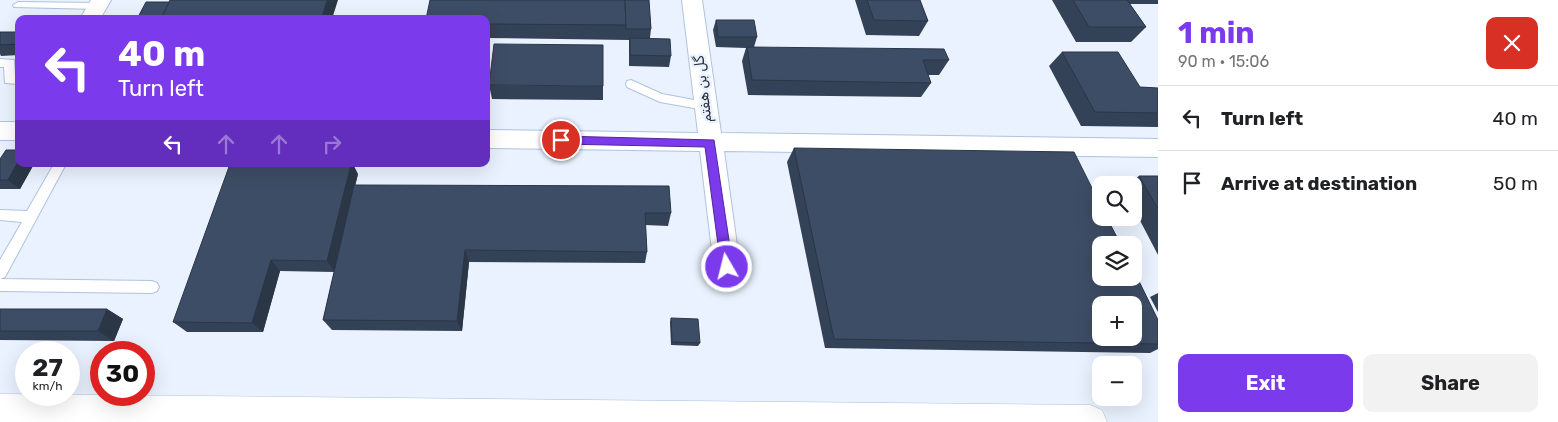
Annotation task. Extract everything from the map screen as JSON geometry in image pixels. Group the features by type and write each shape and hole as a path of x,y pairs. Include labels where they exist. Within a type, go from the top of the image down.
{"street":[{"name":"گل بن هفتم","path":"692,0 727,267"},
{"path":"490,139 1158,148"},
{"path":"0,410 1090,422"}],"lane":[{"path":"18,5 96,8"},
{"path":"0,63 10,63 9,80 15,80"},
{"path":"631,84 660,98 705,106"},
{"path":"0,273 58,167"},
{"path":"0,215 30,218"},
{"path":"0,285 152,286"}],"building":[{"path":"170,0 327,0 322,15 162,15"},
{"path":"430,0 625,0 626,25 490,24 490,15 427,15"},
{"path":"625,0 649,0 651,29 626,29"},
{"path":"867,0 920,0 928,21 874,20"},
{"path":"1073,0 1127,0 1146,27 1089,27"},
{"path":"146,2 169,2 163,15 139,15"},
{"path":"716,20 754,20 757,37 718,37"},
{"path":"0,32 15,32 15,44 0,45"},
{"path":"630,38 670,39 671,56 630,55"},
{"path":"494,44 603,45 603,86 490,85"},
{"path":"747,47 944,49 949,60 923,60 931,83 752,80"},
{"path":"1062,52 1118,52 1140,87 1158,88 1158,113 1095,112"},
{"path":"794,148 1074,152 1092,188 1092,226 1111,226 1116,236 1092,236 1092,286 1141,286 1158,320 1158,344 1142,344 1142,296 1092,296 1092,343 834,339"},
{"path":"6,150 15,150 15,167 8,180 0,180 0,159"},
{"path":"229,167 350,167 327,261 271,260 252,323 173,322"},
{"path":"1142,176 1158,176 1158,209 1142,181"},
{"path":"354,185 669,186 671,213 645,213 647,252 465,250 457,321 323,320"},
{"path":"0,309 107,309 98,331 0,331"},
{"path":"671,318 698,319 700,343 672,342"}],"route":[{"path":"561,140 710,143 727,267"}]}
